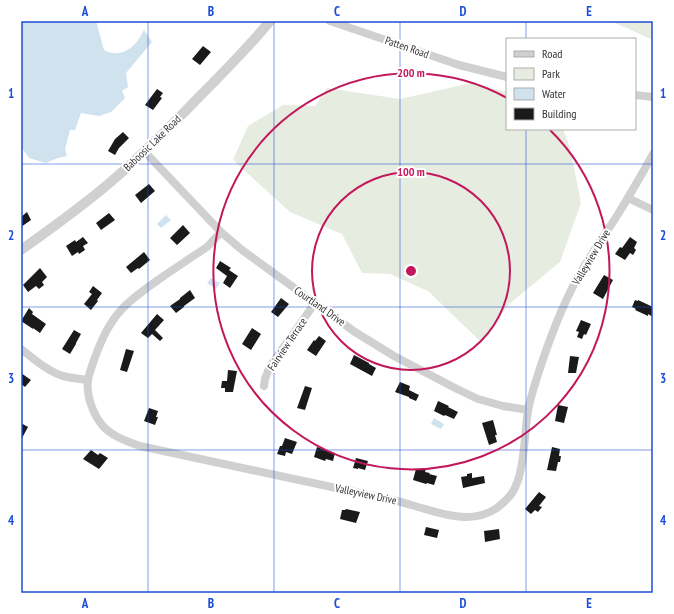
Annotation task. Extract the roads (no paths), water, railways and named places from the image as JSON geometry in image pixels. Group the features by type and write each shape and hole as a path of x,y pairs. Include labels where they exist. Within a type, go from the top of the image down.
{"street":[{"name":"Baboosic Lake Road","path":"21,250 77,209 115,178 236,60 270,21"},
{"name":"Patten Road","path":"330,21 458,65 506,77"},
{"path":"636,95 653,97"},
{"name":"Courtland Drive","path":"144,151 221,232 242,250 315,304 374,344 457,390 478,399 503,406 528,410"},
{"name":"Valleyview Drive","path":"221,232 207,247 140,292 123,308 105,332 98,348 88,380 92,406 102,426 124,440 140,446 406,503 447,515 472,516 495,509 512,494 518,480 528,410 549,339 567,297 590,256 628,198 653,154"},
{"path":"628,198 653,210"},
{"name":"Fairview Terrace","path":"264,386 270,366 315,304"},
{"path":"21,349 42,365 53,371 64,376 88,380"}],"water":[{"path":"21,21 96,21 104,50 112,53 124,52 131,48 137,42 144,30 152,42 126,73 128,87 122,91 125,98 111,112 99,116 81,113 75,130 70,130 65,149 67,156 46,163 29,158 22,148"},
{"path":"166,215 171,220 161,228 157,224"},
{"path":"211,278 220,283 216,289 207,283"},
{"path":"434,418 444,424 441,429 431,424"}]}
